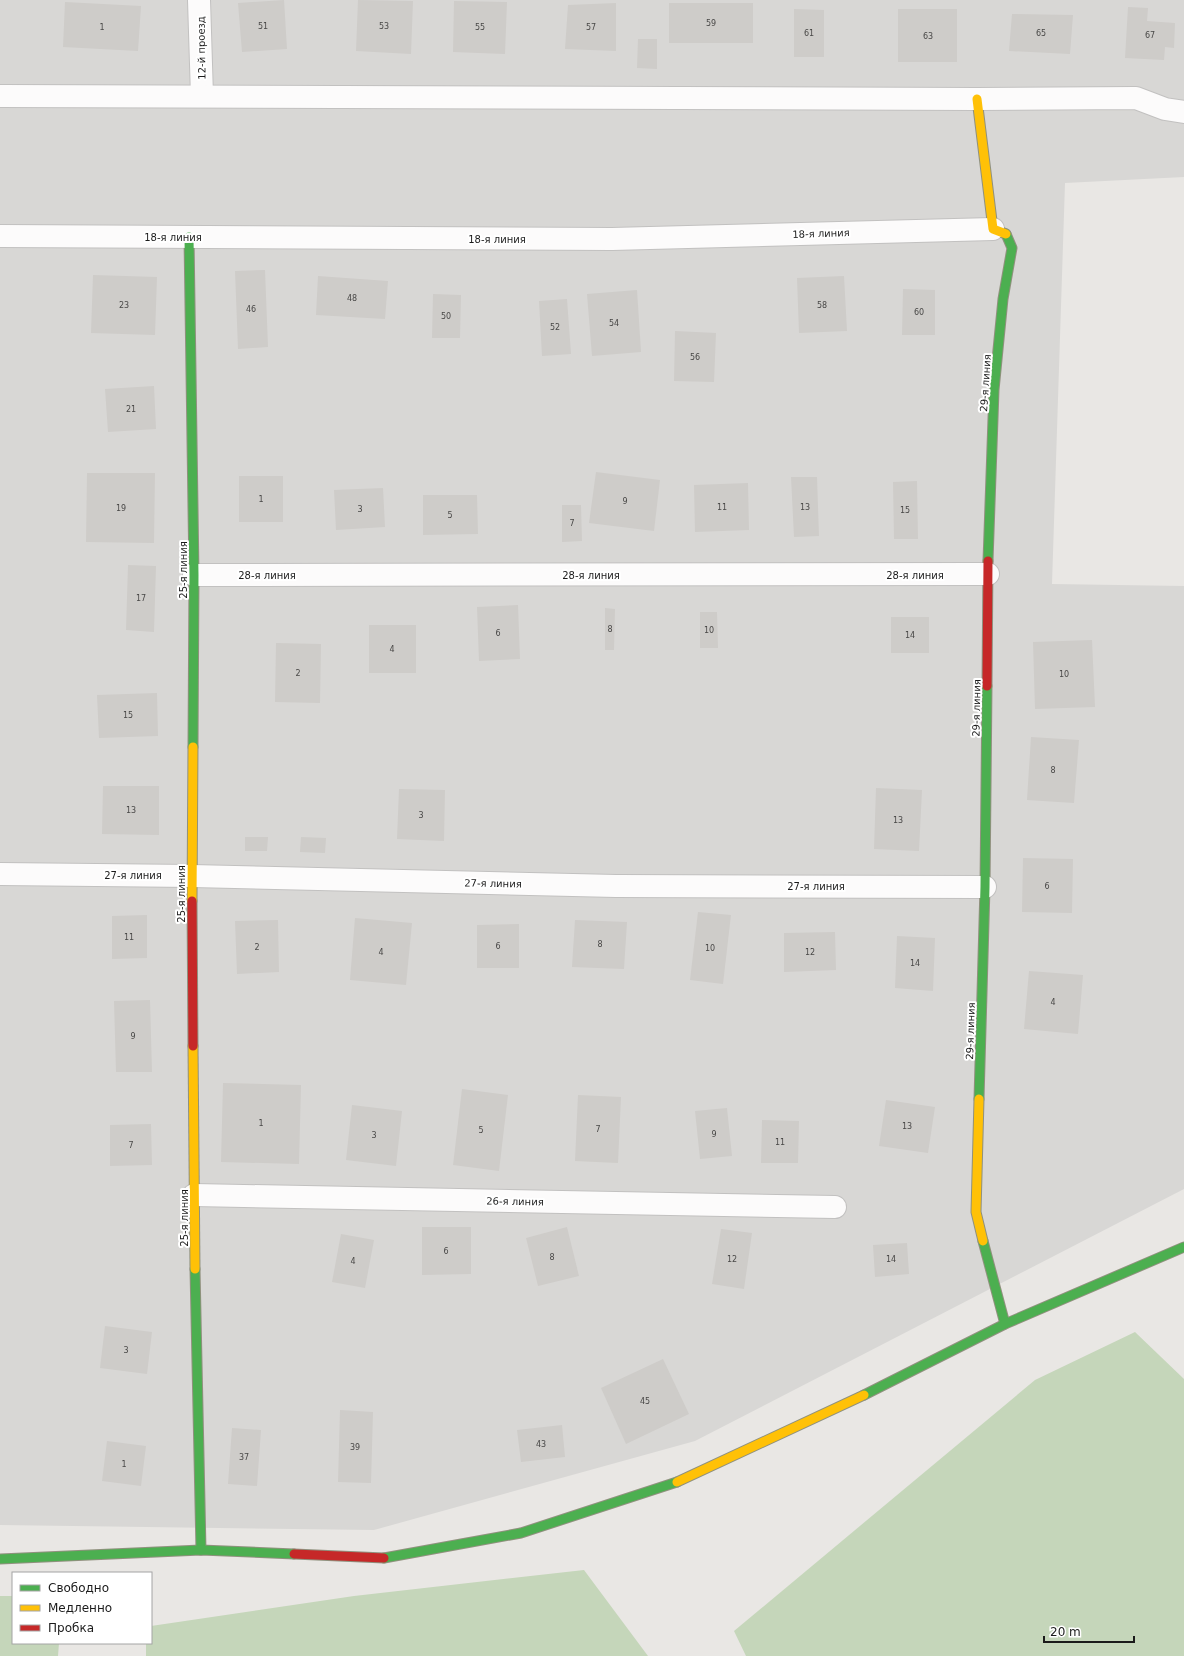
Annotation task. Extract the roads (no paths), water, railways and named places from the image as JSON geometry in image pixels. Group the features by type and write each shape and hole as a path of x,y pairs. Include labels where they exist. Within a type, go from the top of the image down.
{"street":[{"name":"12-й проезд","path":"199,0 202,96"},
{"path":"0,96 976,99 1136,98 1165,109 1184,112"},
{"path":"976,99 993,228"},
{"name":"18-я линия","path":"0,236 612,239 993,228"},
{"name":"29-я линия","path":"993,228 1006,234 1012,248 1004,299 994,390 988,574 985,887 976,1212 1006,1324"},
{"name":"25-я линия","path":"189,237 194,576 192,876 194,1195 201,1550"},
{"name":"28-я линия","path":"194,576 988,574"},
{"name":"27-я линия","path":"0,874 192,876 616,886 985,887"},
{"name":"26-я линия","path":"194,1195 835,1207"},
{"path":"0,1559 201,1550 389,1558 521,1533 688,1478 909,1373 1006,1324 1184,1247"}]}
